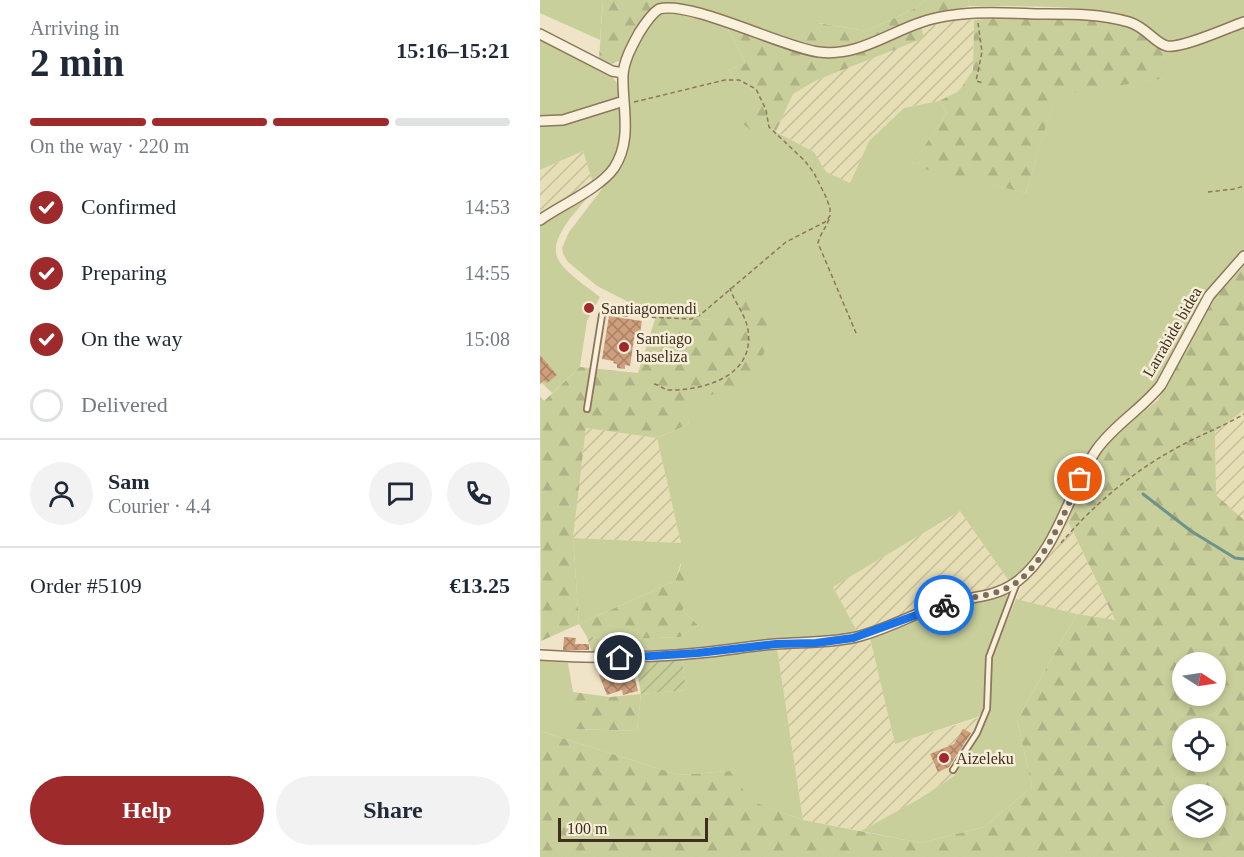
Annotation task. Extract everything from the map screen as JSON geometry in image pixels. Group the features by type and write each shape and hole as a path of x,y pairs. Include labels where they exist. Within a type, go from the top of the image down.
{"street":[{"path":"540,220 594,186 612,170 622,154 625,139 623,73 633,44 642,27 660,8 681,7 725,18 818,52 858,49 922,22 943,16 977,13 1096,15 1130,22 1151,33 1158,42 1166,46 1181,45 1244,22"},
{"path":"540,34 612,71 623,73"},
{"path":"540,121 563,120 624,101"},
{"name":"Larrabide bidea","path":"540,655 620,658 698,653 776,644 816,643 853,638 950,603 982,597 1006,589 1016,583 1040,556 1096,450 1110,432 1150,398 1161,385 1209,296 1244,256"}],"lane":[{"path":"587,409 602,315 609,309 626,313"},
{"path":"953,770 977,733 987,709 989,657 1016,583"}],"path":[{"path":"977,13 982,52 976,81 983,83"},
{"path":"624,101 634,102 724,80 739,80 756,89 761,97 769,127 805,161 826,196 830,216 818,243 856,333"},
{"path":"1208,192 1244,186"},
{"path":"647,317 691,319 700,315 786,242 825,222 830,216"},
{"path":"654,384 670,390 704,386 728,377 735,369 744,355 749,335 746,321 730,288"},
{"path":"1060,544 1130,477 1183,445 1225,426 1244,414"}],"shaded area":[{"path":"974,20 973,70 959,91 939,101 904,108 869,141 850,184 826,172 814,152 776,131 793,94 817,80 923,38 921,26"},
{"path":"583,151 592,180 540,215 540,170"},
{"path":"1244,410 1244,520 1216,495 1215,432"},
{"path":"586,428 657,438 681,543 573,538"},
{"path":"960,511 1009,581 992,589 962,593 932,607 858,633 833,587"},
{"path":"1068,521 1115,621 1016,599 1024,581 1050,553"},
{"path":"870,638 895,744 978,718 985,722 954,776 919,799 861,831 803,820 777,648 817,648"}],"green space":[{"path":"540,0 603,0 600,40 540,13"},
{"path":"603,0 678,0 676,4 661,6 622,60 611,64 599,59"},
{"path":"678,0 926,0 914,9 866,31 819,23 791,41 728,17 676,4"},
{"path":"926,0 968,0 970,6 928,15 921,26 924,38 817,80 793,94 776,131 765,126 751,130 740,122 757,94 745,84 735,81 729,70 746,63 725,24 782,47 818,23 866,31 914,9"},
{"path":"968,0 1244,0 1244,18 1196,37 1170,42 1158,37 1132,18 1108,12 1049,7 970,6"},
{"path":"674,9 725,24 746,63 729,70 735,81 745,84 757,94 751,129 765,126 814,152 826,172 850,183 869,141 904,108 939,101 947,113 912,165 1026,193 1055,95 1165,78 1163,52 1179,50 1244,28 1244,252 1225,275 1210,288 1169,366 1147,398 1118,420 1036,555 1025,569 1009,581 960,511 833,587 858,633 835,638 636,654 631,639 680,637 698,625 682,610 681,563 675,581 579,624 573,538 681,543 657,438 689,424 684,398 712,320 656,316 597,286 568,262 562,248 569,232 615,172 623,157 628,63 646,28 664,12"},
{"path":"1076,18 1124,25 1140,33 1163,52 1166,78 1055,96 1026,193 911,166 947,113 939,101 959,91 973,70 974,20"},
{"path":"540,40 612,77 618,84 622,131 618,153 608,167 592,180 583,151 540,170"},
{"path":"593,191 561,232 556,251 561,264 577,280 600,297 587,321 580,367 552,393 540,381 540,226"},
{"path":"1244,266 1244,410 1215,432 1216,495 1244,520 1244,857 540,857 540,731 679,775 730,771 751,801 803,820 921,843 984,827 1032,787 1017,720 1077,614 1115,620 1068,521 1088,472 1114,436 1158,400 1212,301"},
{"path":"740,294 770,325 756,389 685,398 689,424 657,438 586,428 573,538 579,624 541,641 540,396 544,401 580,367 638,373 656,316 712,320"},
{"path":"682,563 701,575 682,610 698,625 680,637 631,639 587,637 579,624 675,581"},
{"path":"1006,593 1008,599 986,655 984,709 978,717 895,744 870,638 950,607"},
{"path":"1016,599 1077,614 1017,720 1032,787 984,827 921,843 861,831 919,799 954,776 990,709 992,658"},
{"path":"587,637 631,639 636,654 593,655"},
{"path":"777,648 803,820 750,801 730,771 679,775 540,731 540,660 568,663 573,692 573,729 637,731 641,694 686,690 682,658"},
{"path":"682,658 686,690 641,694 636,666 654,660"},
{"path":"573,692 610,697 641,694 637,731 573,729"}],"building":[{"name":"Santiago baseliza","path":"609,316 642,321 640,333 635,332 630,366 625,365 625,369 617,368 614,361 602,359"},
{"path":"540,355 557,375 547,383 544,380 540,384"},
{"path":"564,637 576,638 575,644 589,644 589,650 563,650"},
{"path":"632,667 638,691 623,695 622,690 607,695 599,675"},
{"name":"Aizeleku","path":"963,729 971,733 949,767 938,772 930,754 954,744"}],"waterway":[{"path":"1143,494 1191,531 1235,558 1244,559"}],"way so far":[{"path":"944,605 982,597 1016,583 1040,556 1080,479"}],"place":[{"name":"Santiagomendi","path":"589,308"},
{"name":"Santiago baseliza","path":"624,347"},
{"name":"Aizeleku","path":"944,758"}],"route":[{"path":"620,658 698,653 776,644 816,643 853,638 944,605"}]}
